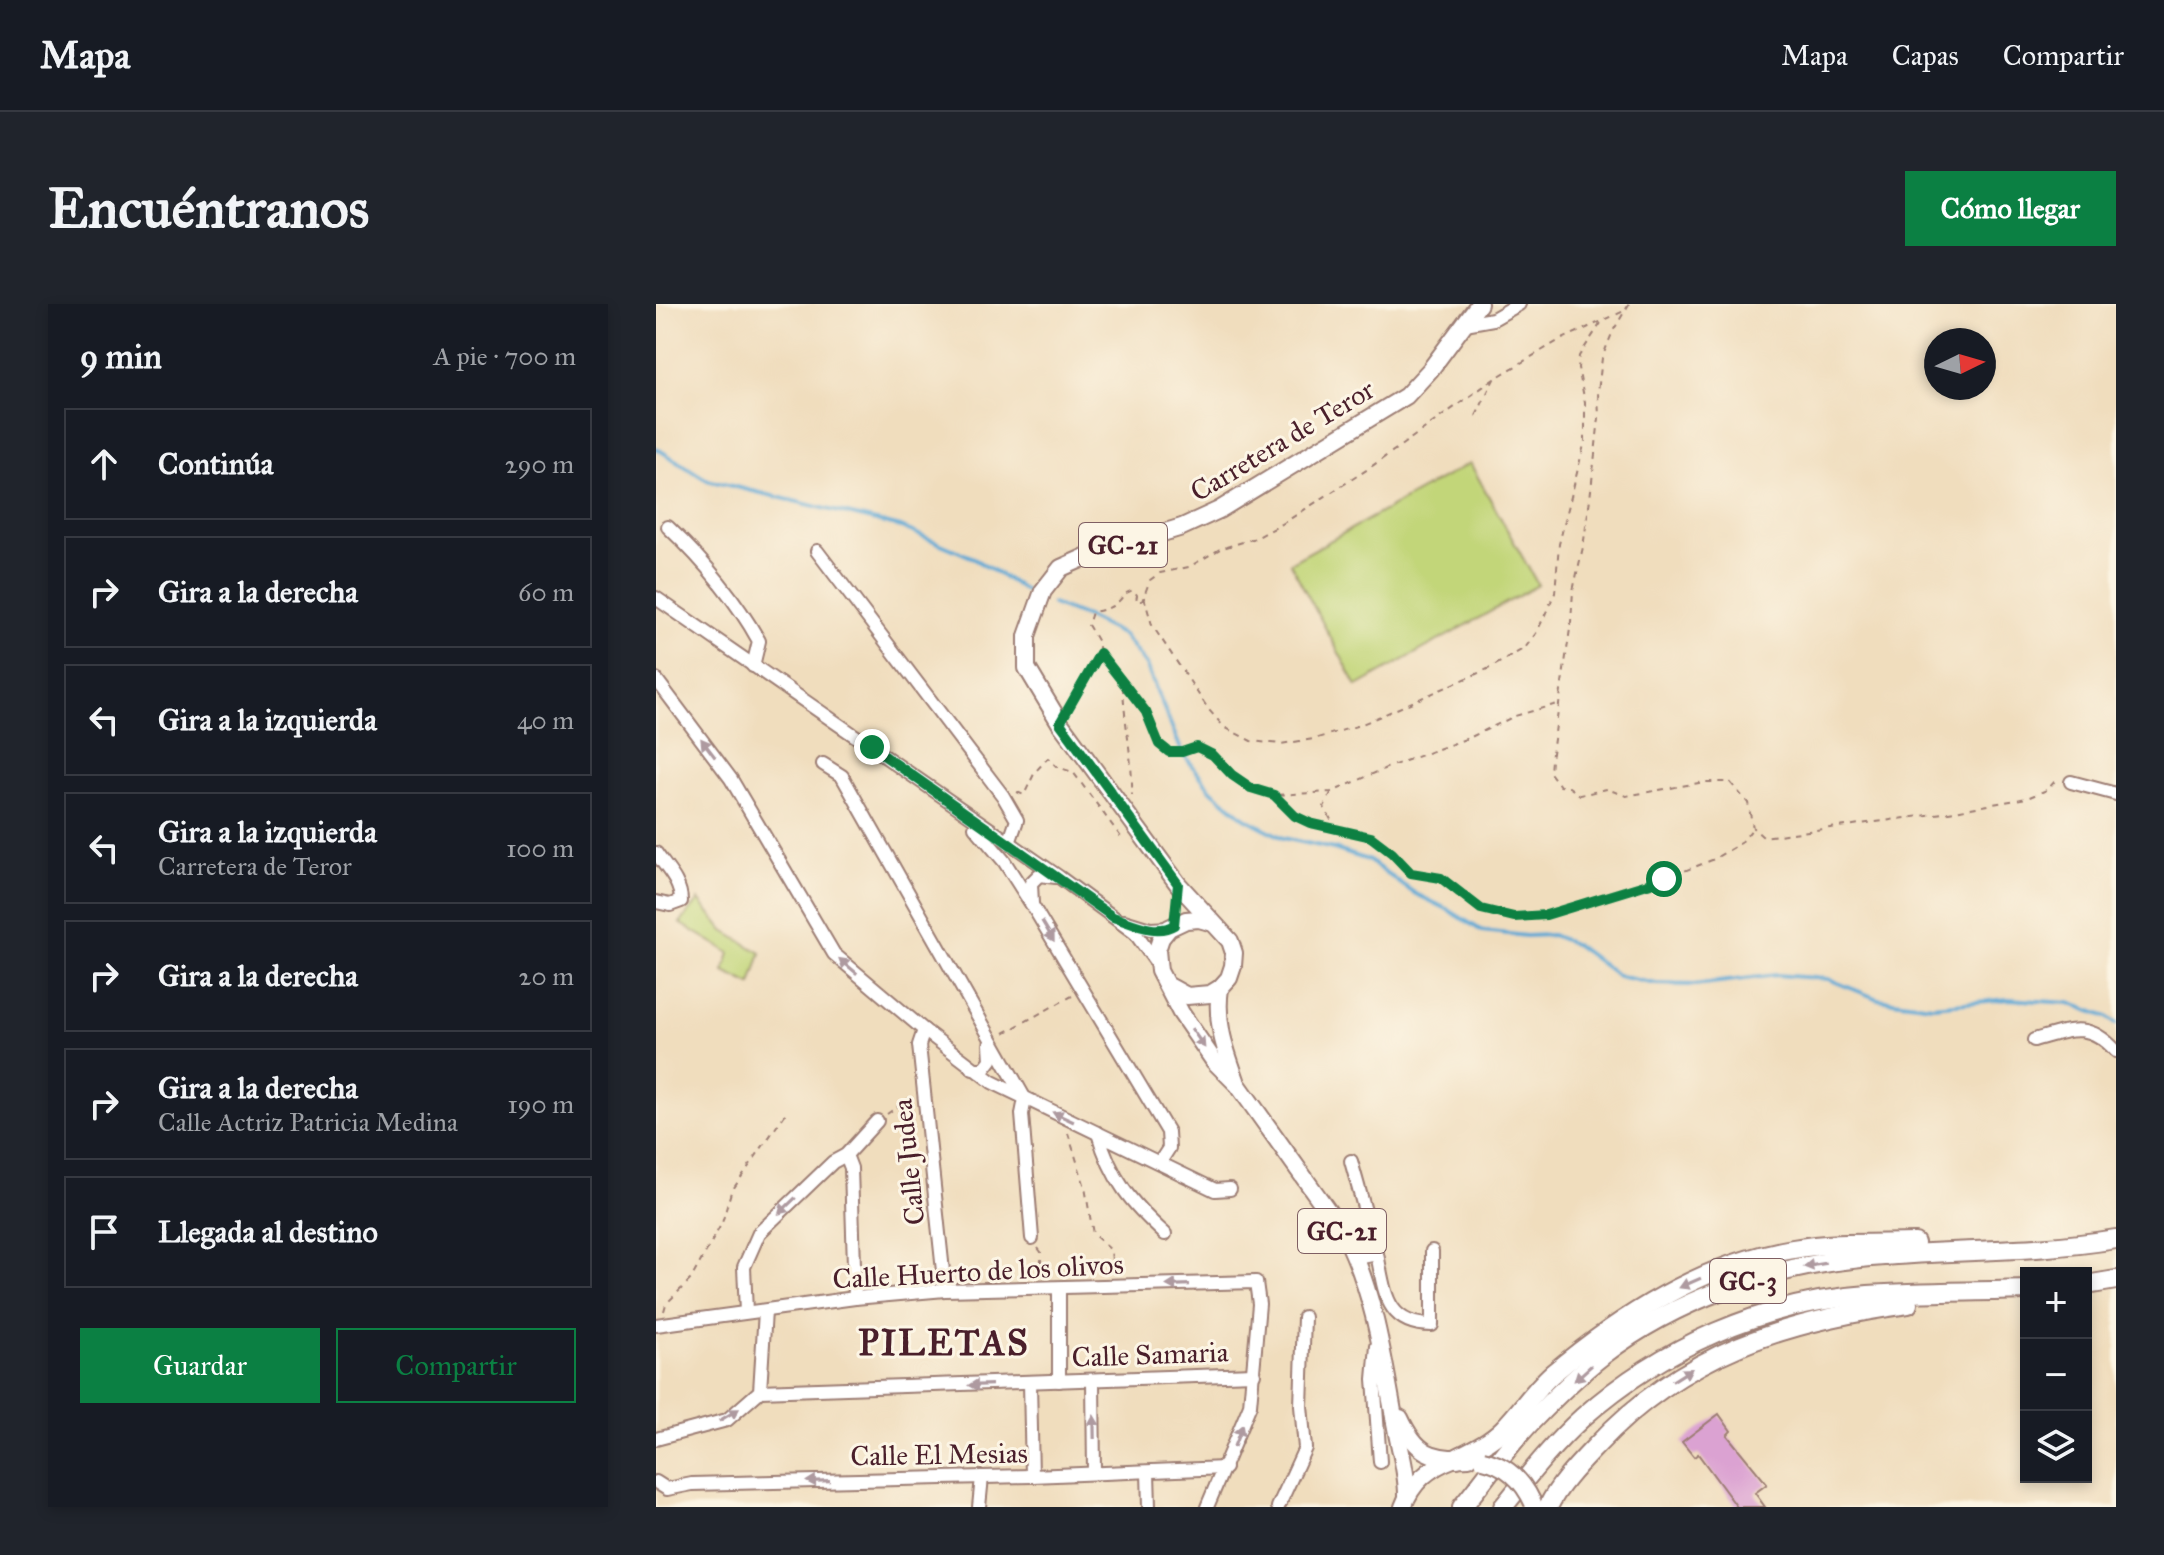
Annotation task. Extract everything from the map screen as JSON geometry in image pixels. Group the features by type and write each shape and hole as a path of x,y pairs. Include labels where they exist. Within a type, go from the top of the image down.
{"highway":[{"name":"GC-3","path":"1462,1507 1528,1424 1593,1364 1657,1321 1701,1298 1802,1267 1862,1258 2069,1247 2116,1239"},
{"path":"1456,1459 1491,1439 1549,1377 1643,1307 1688,1283 1750,1259 1792,1249 1830,1245 1992,1242 2069,1247"},
{"path":"2092,1284 2116,1280"},
{"name":"GC-3","path":"1503,1507 1549,1450 1612,1392 1669,1354 1714,1333 1808,1303 1867,1295 2020,1290"},
{"path":"1538,1506 1616,1424 1680,1374 1734,1346 1862,1310 2020,1297"}],"main road":[{"name":"Carretera de Teror","path":"1178,884 1060,723 1027,668 1027,636 1043,591 1061,568 1090,555 1182,527 1219,510 1406,396 1430,370 1479,304"},
{"path":"1172,927 1178,884"},
{"name":"GC-21","path":"1178,884 1223,930 1234,953 1229,978 1220,988 1219,1025 1238,1085"},
{"path":"1156,962 1161,938 1172,927 1186,920 1212,922 1223,930"},
{"name":"GC-21","path":"1156,962 1181,1013 1214,1061 1238,1085 1345,1235 1357,1258 1407,1476 1405,1501"},
{"path":"1167,985 1187,996 1210,994 1220,988"},
{"name":"GC-21","path":"1392,1402 1418,1447 1436,1457 1483,1460 1509,1471 1523,1484 1538,1506"},
{"name":"GC-21","path":"1405,1501 1427,1472 1456,1459"}],"street":[{"path":"1465,324 1493,319 1519,304"},
{"path":"668,527 699,556 745,616 759,641 753,666"},
{"path":"817,551 1003,796 1017,820 1009,843"},
{"path":"656,598 1059,877 1135,933 1156,962"},
{"path":"656,679 731,779 834,954 973,1069 1025,1099 1215,1190 1230,1189"},
{"path":"823,764 842,776 1025,1099 1022,1114 1032,1238"},
{"path":"2071,782 2116,794"},
{"path":"951,802 989,841 1032,905 1168,1132 1169,1148 1160,1162"},
{"path":"656,853 681,891 681,901 670,905 656,902"},
{"path":"1032,905 1031,883 1039,875 1059,877"},
{"path":"1113,917 1150,929 1172,927"},
{"path":"2034,1040 2074,1028 2092,1031 2105,1038 2116,1051"},
{"name":"Calle Judea","path":"924,1030 919,1045 945,1290"},
{"path":"973,1069 984,1069 991,1060 990,1041"},
{"path":"746,1312 744,1267 759,1233 833,1162 846,1155 877,1121"},
{"path":"1098,1133 1104,1156 1132,1204 1165,1234"},
{"path":"846,1155 851,1168 855,1298"},
{"path":"1351,1161 1388,1302 1401,1318 1414,1325 1432,1325 1432,1251"},
{"path":"1357,1258 1377,1254"},
{"name":"Calle Huerto de los olivos","path":"658,1324 855,1298 945,1290 1042,1290 1256,1282 1259,1304 1254,1374"},
{"path":"1059,1288 1059,1381"},
{"path":"656,1439 727,1420 760,1391 765,1311"},
{"path":"1278,1507 1305,1448 1301,1406 1304,1317"},
{"path":"1378,1339 1374,1379 1380,1462"},
{"path":"1207,1507 1250,1405 1254,1374"},
{"name":"Calle Samaria","path":"760,1391 1254,1374"},
{"path":"1093,1380 1094,1473"},
{"path":"1030,1383 1032,1476"},
{"name":"Calle El Mesias","path":"656,1482 667,1489 708,1484 1225,1468"},
{"path":"1148,1472 1149,1507"},
{"path":"979,1507 982,1477"}],"path":[{"path":"1629,304 1602,358 1590,499 1551,760 1550,773 1560,786 1569,787 1580,795 1607,789 1626,796 1704,782 1730,782 1748,803 1753,828 1763,837 1892,821 2027,798 2047,790 2055,781 2071,782"},
{"path":"1558,704 1515,716 1471,737 1386,768 1332,792 1274,795 1251,788 1232,775 1213,755 1197,747 1169,752 1159,744 1146,712 1100,653 1098,642 1088,625 1092,612 1106,610 1133,590 1137,595 1136,601 1142,601 1150,580 1160,573 1189,567 1220,549 1256,538 1282,524 1368,469 1494,379 1558,341 1625,311"},
{"path":"1144,597 1152,625 1209,710 1224,727 1251,741 1280,744 1314,739 1360,725 1490,668 1525,648 1537,632 1555,593 1559,544 1585,441 1585,402 1578,368 1579,356 1603,320"},
{"path":"1476,416 1494,379"},
{"path":"1060,723 1100,653"},
{"path":"1332,792 1324,807 1336,829"},
{"path":"1274,795 1295,816 1310,823 1371,837 1411,873 1441,878 1481,909 1514,917 1546,915 1664,879 1712,860 1741,843 1753,828"},
{"path":"990,1041 1083,990"},
{"path":"877,1121 924,1086"},
{"path":"658,1324 666,1304 691,1279 722,1223 731,1192 788,1110"},
{"path":"1063,1117 1085,1187 1093,1234 1111,1250 1114,1286"},
{"path":"1032,1238 1041,1252 1042,1290"}],"green space":[{"path":"1470,463 1538,585 1357,686 1290,563"},
{"path":"699,900 724,931 761,953 751,985 724,972 730,953 680,923"}],"building":[{"path":"1719,1414 1731,1431 1727,1435 1767,1484 1755,1493 1765,1507 1737,1507 1698,1454 1694,1457 1682,1442"}],"waterway":[{"path":"656,448 707,480 901,527 969,556 1028,592"},
{"path":"1052,604 1123,635 1146,665 1182,752 1211,790 1245,818 1283,838 1368,860 1414,893 1482,931 1526,936 1552,935 1576,945 1618,976 1656,984 1694,985 1777,975 1828,979 1878,999 1932,1006 2009,999 2069,1003 2107,1017 2116,1024"}],"district":[{"name":"PILETAS","path":"944,1342"}],"route":[{"path":"872,747 1113,917 1150,929 1174,925 1178,884 1060,723 1100,653 1146,712 1159,744 1169,752 1197,747 1213,755 1232,775 1251,788 1274,795 1295,816 1310,823 1371,837 1411,873 1441,878 1481,909 1514,917 1546,915 1664,879"}]}
